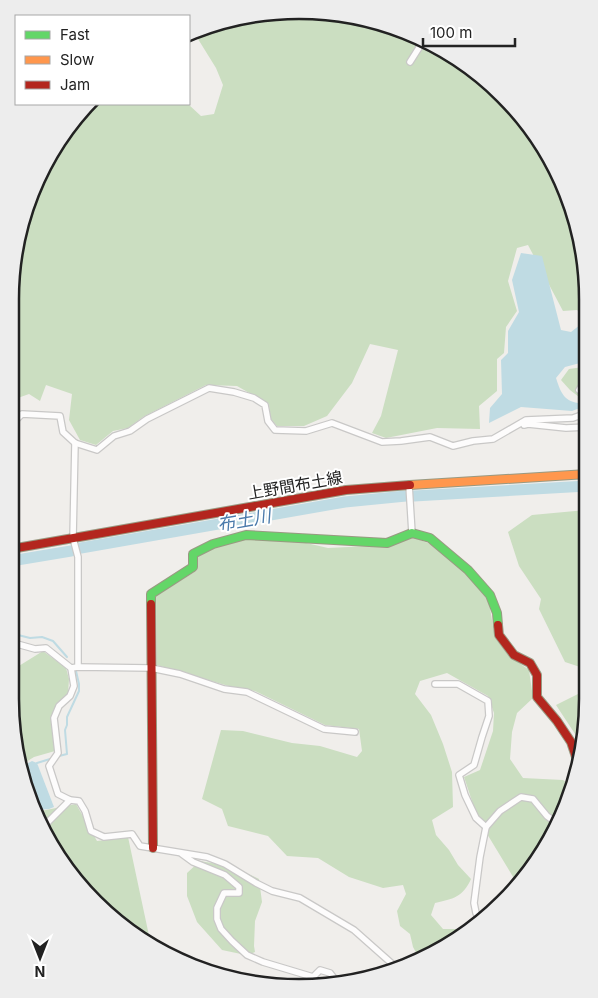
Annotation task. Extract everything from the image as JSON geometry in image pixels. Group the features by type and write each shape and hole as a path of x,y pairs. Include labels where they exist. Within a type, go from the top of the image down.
{"street":[{"path":"410,62 420,46"},
{"path":"19,417 22,414 60,416 63,432 74,443 96,450 114,436 130,431 147,419 208,388 234,392 254,398 265,405 268,421 275,430 306,431 332,423 382,442 430,437 453,446 493,439 526,420 573,418 579,416"},
{"path":"517,426 528,424 579,427"},
{"path":"74,443 73,538 78,557 78,667"},
{"name":"上野間布土線","path":"19,547 346,490 579,474"},
{"path":"409,485 412,533"},
{"path":"153,848 151,594 193,567 193,554 213,544 246,535 387,543 412,533 430,538 468,570 490,595 496,613 499,635 514,655 530,663 537,675 537,697 557,721 571,742 574,752"},
{"path":"19,645 35,649 46,648 71,668 74,686 70,696 59,706 54,718 58,753 49,766 58,794 70,800 79,801 85,811 91,831 104,837 132,834 140,846 207,857 226,864 272,891 300,898 354,930 391,963"},
{"path":"71,668 151,668 180,674 224,689 247,692 324,729 355,732"},
{"path":"435,684 458,684 488,701 489,716 474,765 459,775 476,818 486,827"},
{"path":"477,915 474,903 486,827 500,811 521,797 533,799 552,819"},
{"path":"48,822 70,800"},
{"path":"180,853 194,862 225,875 238,887 239,893 224,893 217,908 217,919 221,929 247,955 263,962 313,977 320,970 330,973 334,977"}],"green space":[{"path":"281,19 317,19 372,28 406,40 455,66 484,88 510,114 532,143 558,192 570,226 579,281 579,312 577,310 563,311 528,245 517,248 508,281 517,311 506,327 504,353 497,359 497,391 479,406 480,429 437,428 386,438 372,433 381,416 398,350 370,344 352,383 327,416 304,426 277,426 270,418 269,404 237,386 206,385 143,417 128,428 113,431 96,445 80,440 69,420 72,394 46,385 40,401 29,394 19,398 19,281 21,262 28,226 48,175 66,143 97,105 189,105 201,116 214,114 223,85 216,68 198,39 226,28"},
{"path":"579,368 579,397 561,380 569,369"},
{"path":"579,511 579,667 565,662 539,609 541,599 519,566 508,532 532,515"},
{"path":"248,537 289,539 328,548 389,545 412,537 433,545 462,569 488,596 495,638 508,655 529,670 533,698 517,713 512,732 510,759 523,778 563,780 566,782 558,806 542,839 514,879 478,819 464,777 480,770 493,731 494,713 488,696 447,673 420,681 415,694 431,715 452,772 453,807 432,820 436,835 471,879 465,890 457,896 435,903 431,915 443,929 459,929 439,942 416,953 410,934 400,926 397,911 406,894 403,885 383,888 349,877 318,858 287,856 268,836 228,826 222,809 202,799 221,730 243,731 292,743 320,746 357,757 362,751 359,729 325,725 255,691 232,687 157,665 156,596 196,571 198,555 213,547"},
{"path":"43,651 66,668 69,679 68,694 52,714 55,751 34,757 26,762 19,717 19,666"},
{"path":"579,694 577,737 556,705"},
{"path":"76,804 97,841 128,837 149,936 114,910 88,884 56,839 42,811"},
{"path":"200,861 234,867 259,879 262,902 255,921 255,952 248,955 222,950 197,922 187,896 187,873"}],"water":[{"path":"521,253 542,256 561,330 571,332 579,326 579,363 565,367 556,378 563,394 569,400 578,403 579,408 572,411 521,407 489,423 490,408 502,394 501,360 508,353 508,331 519,312 512,280"},
{"path":"32,761 37,763 54,807 42,810 26,764"}],"waterway":[{"name":"布土川","path":"414,496 579,486"},
{"name":"布土川","path":"81,548 345,502 406,496"},
{"name":"布土川","path":"19,560 71,551"},
{"path":"19,635 30,638 42,637 53,641 67,657"},
{"path":"59,756 67,754 65,730 67,717 79,691 76,671"},
{"path":"37,763 50,759"}],"traffic: fast":[{"path":"151,604 151,594 193,567 193,554 213,544 246,535 387,543 412,533 430,538 468,570 490,595 497,613 498,625"}],"traffic: slow":[{"path":"410,485 579,474"}],"traffic: jam":[{"path":"19,548 346,490 410,485"},
{"path":"151,604 153,848"},
{"path":"498,625 499,635 514,655 530,663 537,675 537,697 557,721 571,742 574,752"}]}
